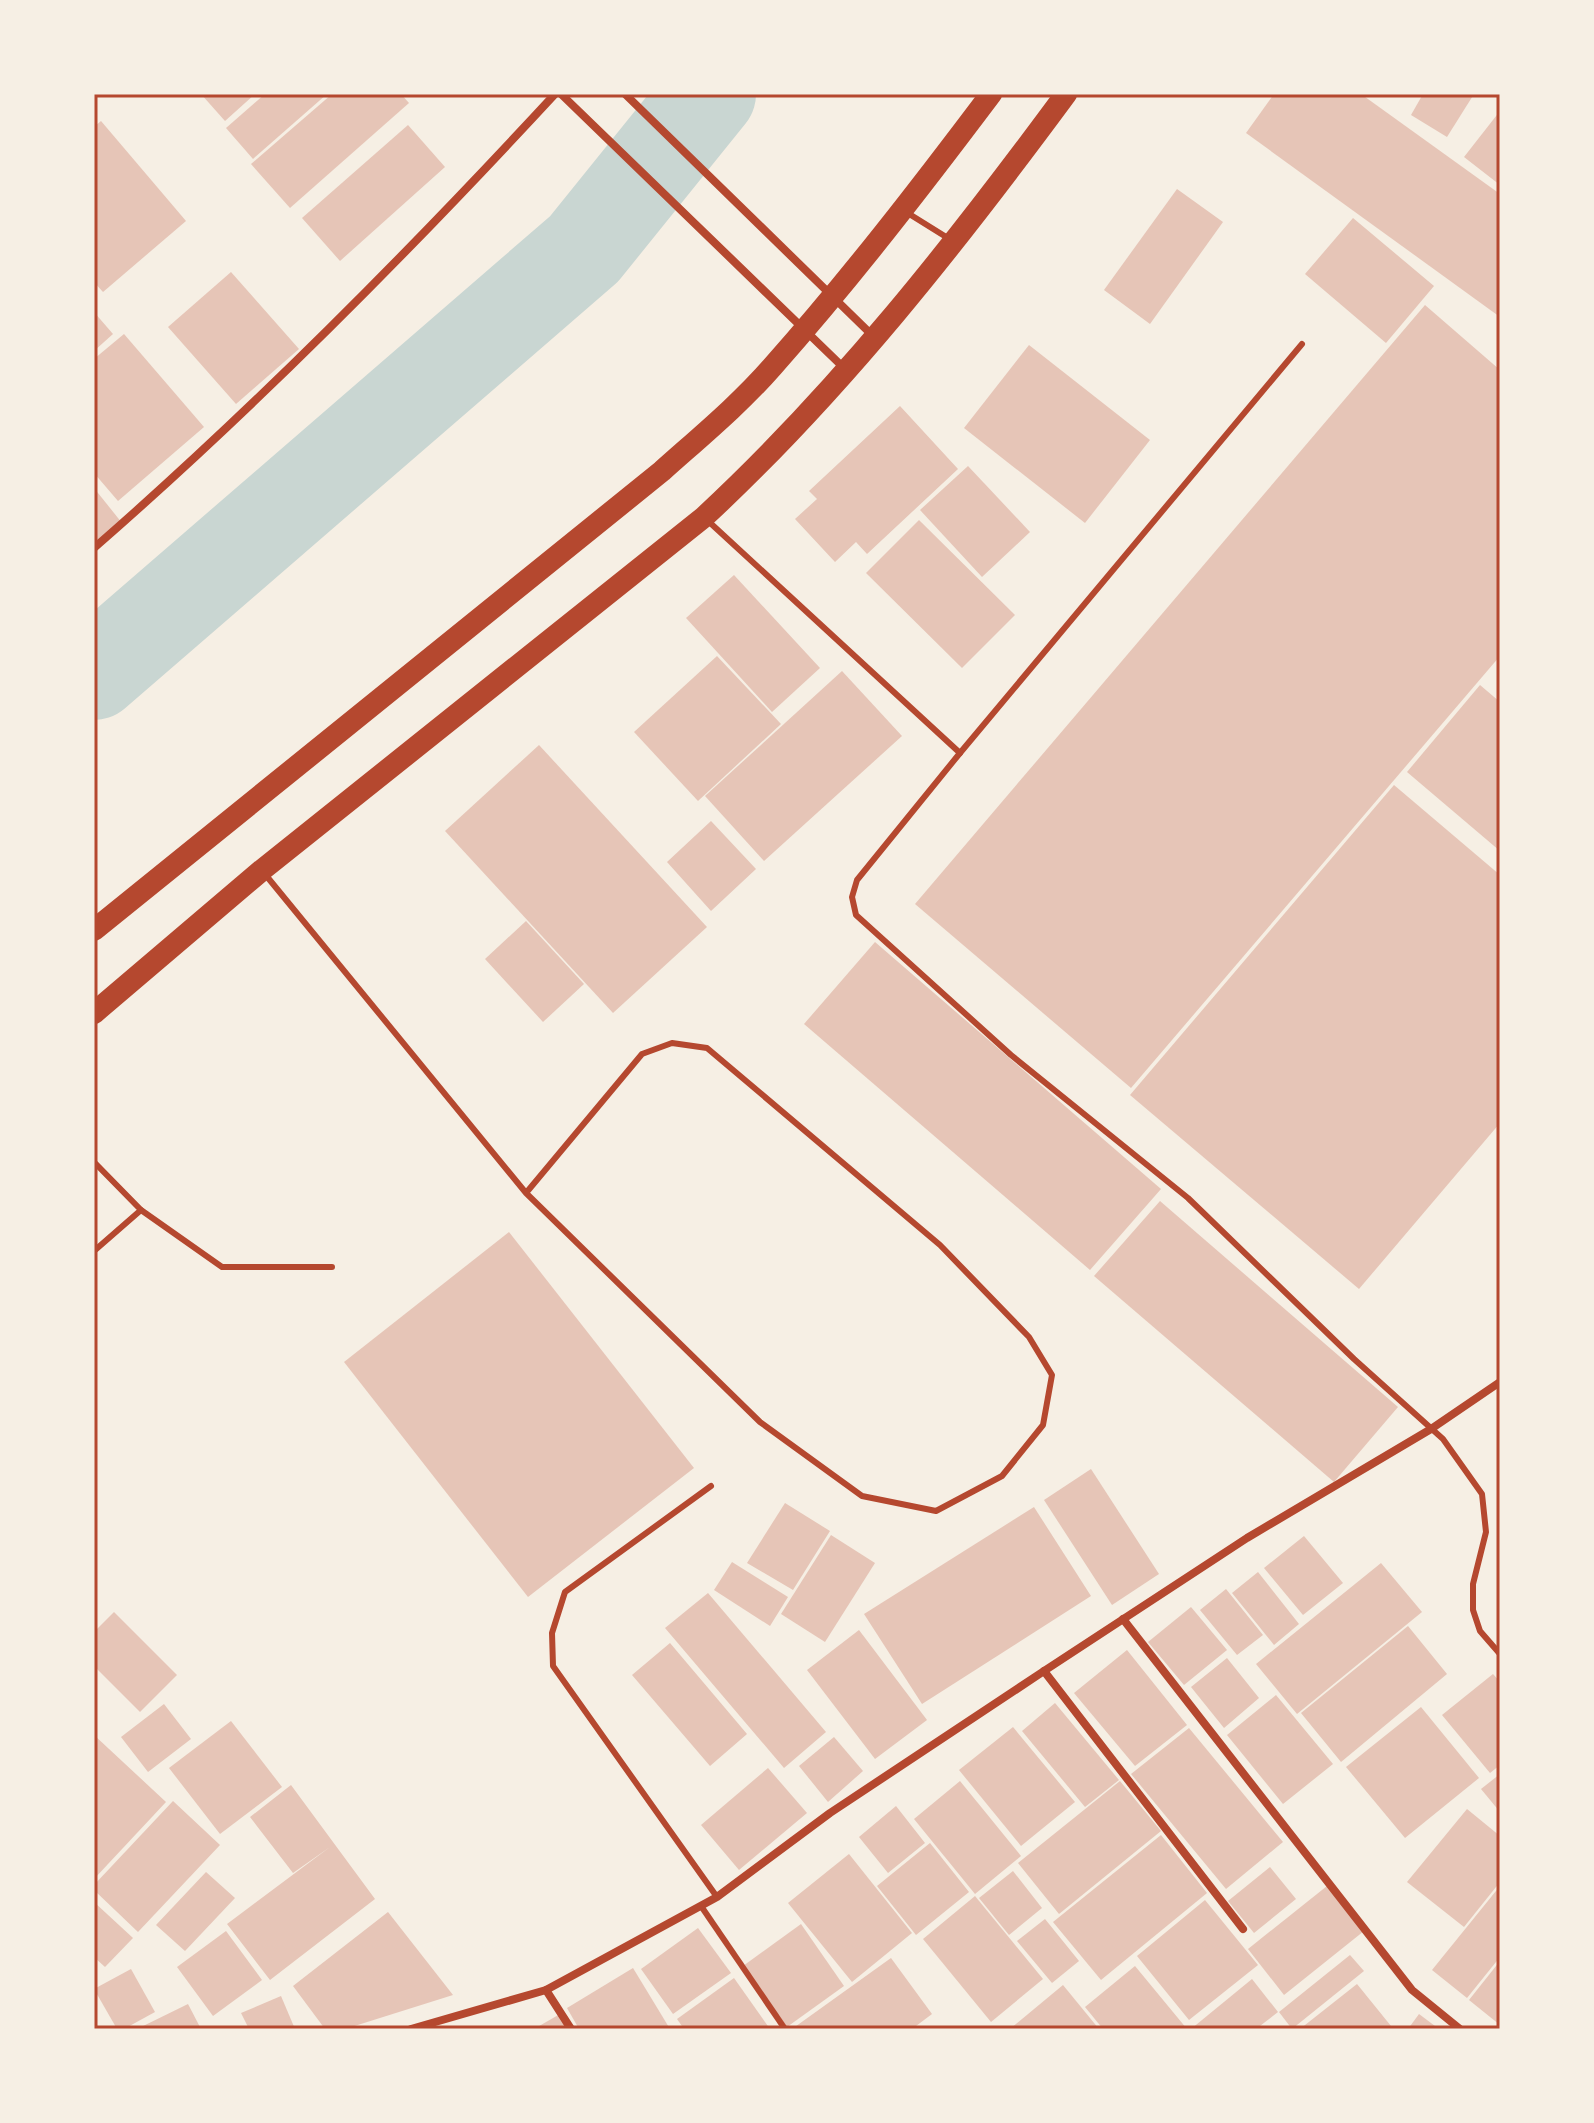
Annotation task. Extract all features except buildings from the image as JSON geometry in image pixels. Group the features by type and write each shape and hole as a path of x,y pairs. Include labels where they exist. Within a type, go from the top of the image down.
{"highway":[{"path":"94,930 662,471 763,376 903,210 991,94"},
{"path":"94,1013 262,870 704,517 762,463 875,337 954,242 1066,94"}],"street":[{"path":"94,548 259,400 430,229 558,94 597,127 845,370"},
{"path":"626,95 875,337"},
{"path":"411,2029 546,1990 717,1897 830,1813 1123,1619 1247,1538 1431,1429 1500,1382"},
{"path":"1123,1619 1412,1990 1460,2029"},
{"path":"1044,1671 1243,1929"},
{"path":"546,1990 571,2029"}],"lane":[{"path":"903,210 954,242"},
{"path":"1302,344 960,753 857,880 852,897 856,915 1011,1055 1188,1198 1354,1359 1443,1439 1482,1494 1486,1532 1473,1584 1473,1610 1480,1631 1500,1654"},
{"path":"704,517 960,753"},
{"path":"262,870 526,1193 760,1422 862,1496 936,1511 1002,1476 1043,1425 1052,1375 1029,1337 940,1245 707,1048 672,1043 642,1054 526,1193"},
{"path":"94,1162 141,1210 222,1267 332,1267"},
{"path":"94,1251 141,1210"},
{"path":"711,1486 565,1592 552,1633 553,1666 717,1897"},
{"path":"701,1906 785,2029"}],"waterway":[{"path":"94,673 584,249 709,94"}]}
